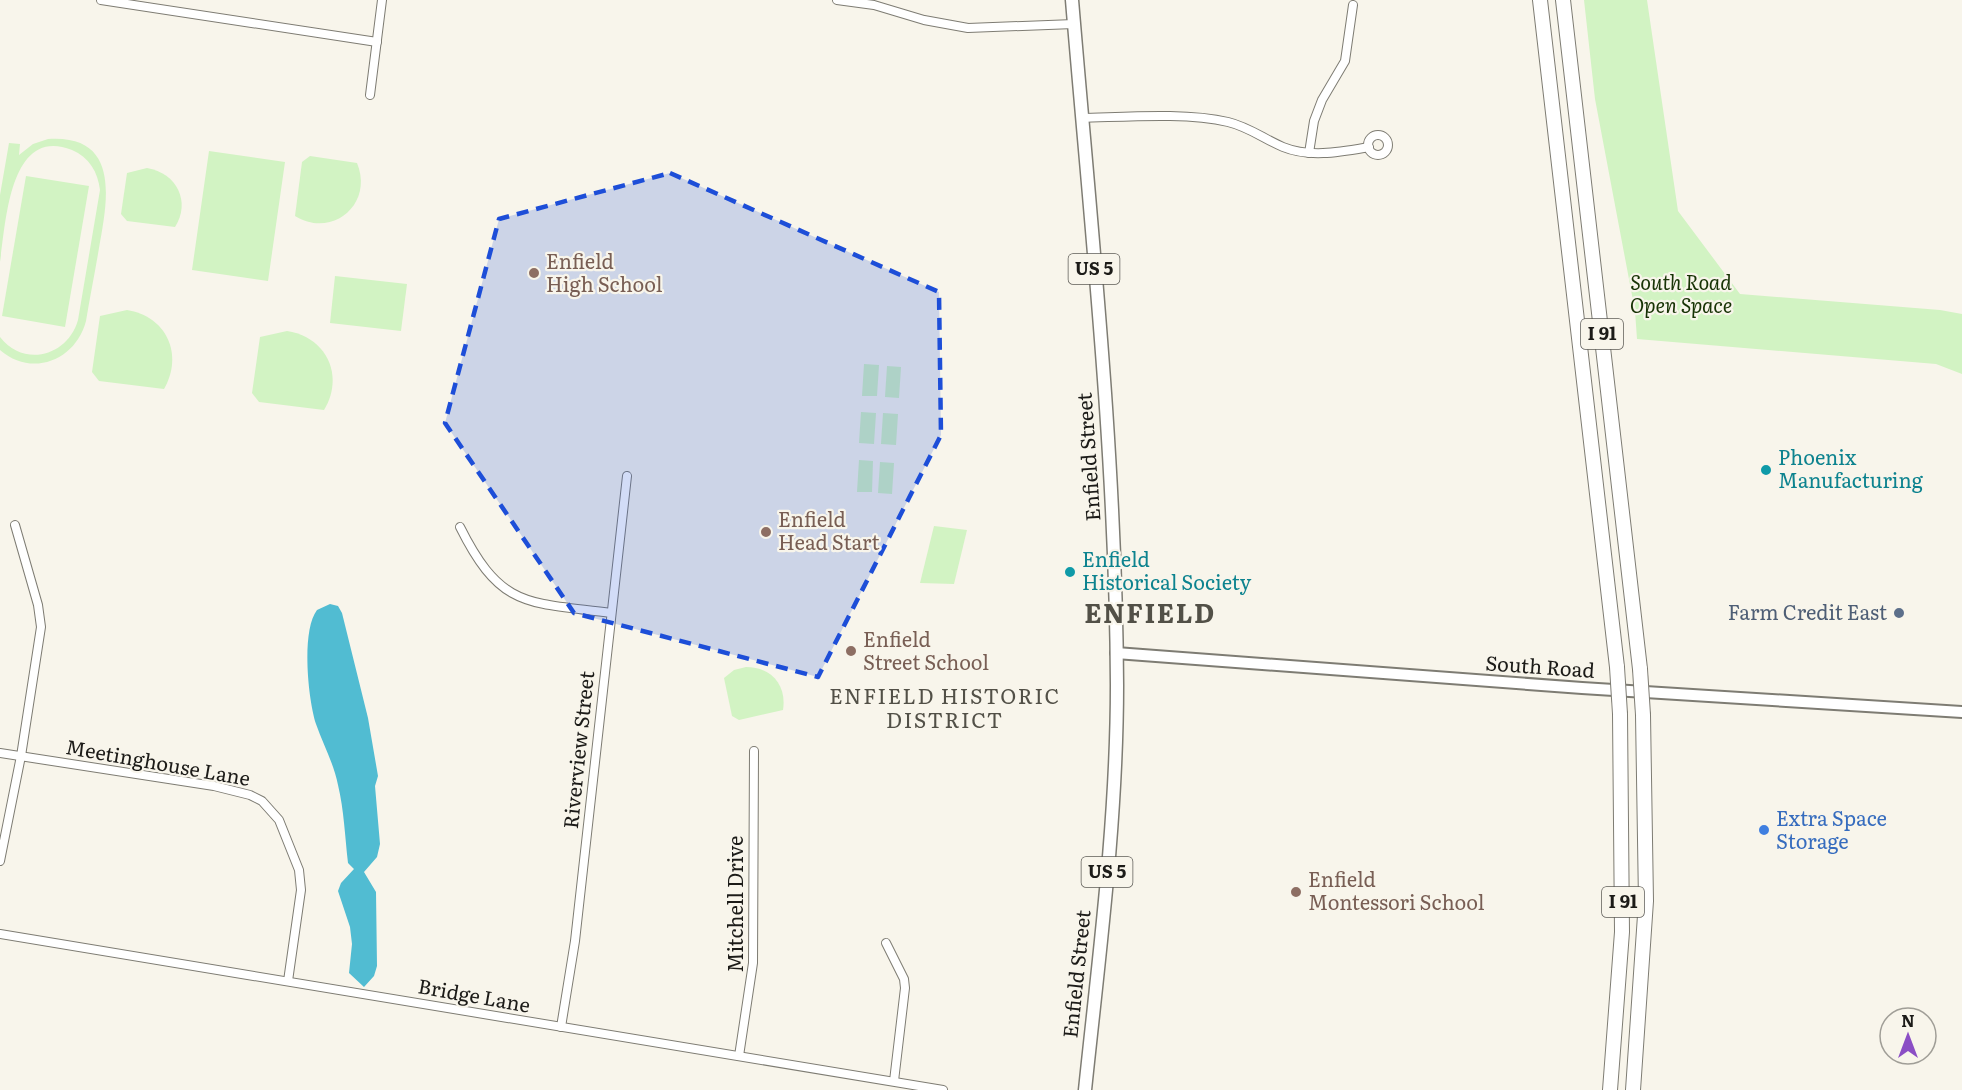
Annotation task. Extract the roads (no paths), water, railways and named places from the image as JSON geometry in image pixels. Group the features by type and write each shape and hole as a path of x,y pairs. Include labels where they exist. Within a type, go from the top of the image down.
{"highway":[{"name":"I 91","path":"1540,0 1617,667 1623,888 1618,1004 1610,1090"},
{"name":"I 91","path":"1563,0 1640,669 1643,715 1646,902 1633,1090"}],"main road":[{"name":"Enfield Street","path":"1072,0 1113,529 1116,653 1116,740 1109,845 1085,1090"},
{"name":"South Road","path":"1116,653 1582,688 1962,712"}],"street":[{"path":"101,0 377,42"},
{"path":"370,95 382,0"},
{"path":"837,0 874,5 924,20 968,28 1074,24"},
{"path":"1309,153 1322,100 1345,62 1353,5"},
{"path":"1082,118 1132,116 1227,122 1253,130 1283,147 1309,153 1369,147"},
{"name":"Riverview Street","path":"561,1027 574,949 627,476"},
{"path":"0,861 21,756 40,627 38,605 15,525"},
{"path":"460,527 484,570 505,591 522,599 611,612"},
{"name":"Mitchell Drive","path":"739,1056 753,963 754,751"},
{"name":"Meetinghouse Lane","path":"0,753 214,786 250,795 270,808 292,849 300,880 301,890 288,981"},
{"name":"Bridge Lane","path":"0,934 943,1090"},
{"path":"886,943 905,988 894,1081"}],"water":[{"path":"330,604 338,606 342,613 368,718 378,776 375,786 380,844 377,857 364,872 376,892 377,966 374,976 364,987 349,973 352,944 350,927 338,891 341,883 354,869 348,863 342,804 336,777 313,713 307,666 312,620 317,610"}],"place":[{"name":"Enfield High School","path":"534,273"},
{"name":"Phoenix Manufacturing","path":"1766,470"},
{"name":"Enfield Head Start","path":"766,532"},
{"name":"Enfield Historical Society","path":"1070,572"},
{"name":"Farm Credit East","path":"1899,613"},
{"name":"Enfield Street School","path":"851,651"},
{"name":"Extra Space Storage","path":"1764,830"},
{"name":"Enfield Montessori School","path":"1296,892"}],"district":[{"name":"ENFIELD","path":"1150,614"},
{"name":"ENFIELD HISTORIC DISTRICT","path":"945,709"}],"park label":[{"name":"South Road Open Space","path":"1681,294"}]}
